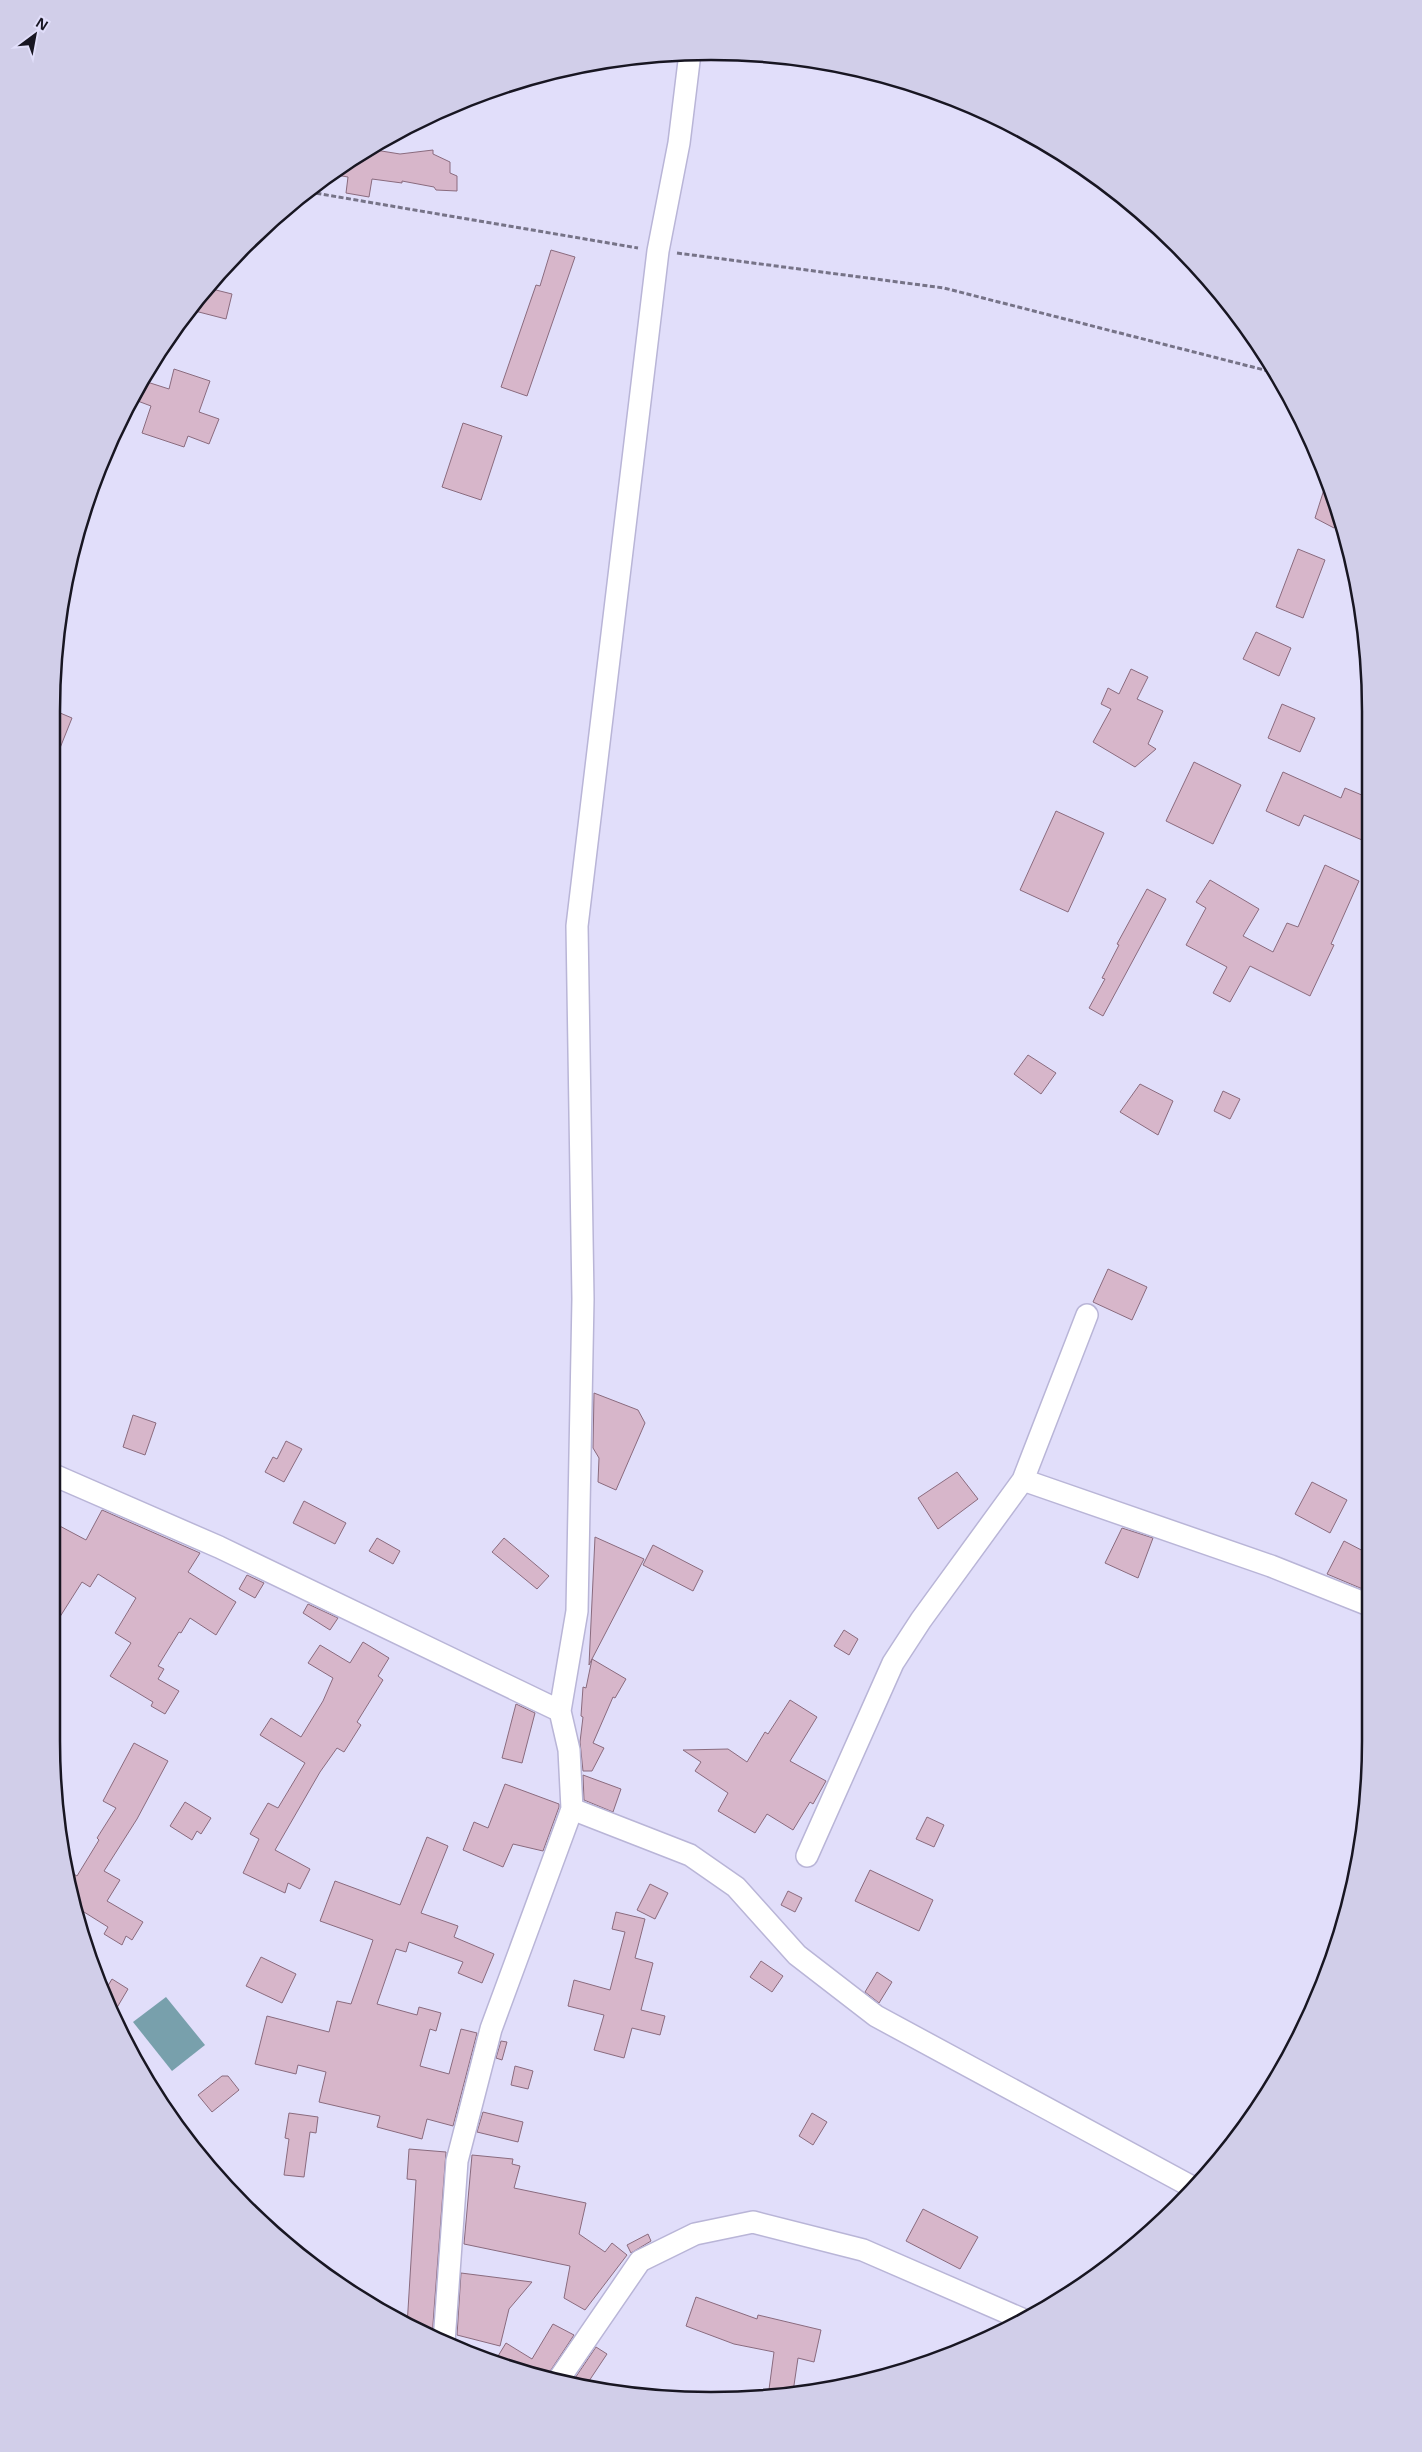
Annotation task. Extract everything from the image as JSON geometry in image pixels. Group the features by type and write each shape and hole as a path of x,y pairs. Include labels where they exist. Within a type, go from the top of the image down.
{"street":[{"path":"445,2334 457,2161 491,2028 572,1809 569,1750 560,1712 577,1611 582,1299 577,926 658,251 679,143 689,61"},
{"path":"808,1856 892,1663 1023,1480 1087,1315"},
{"path":"60,1478 219,1548 560,1712"},
{"path":"1023,1480 1271,1566 1362,1602"},
{"path":"572,1809 690,1856 736,1887 797,1955 876,2016 1187,2184"},
{"path":"562,2374 640,2261 695,2234 753,2222 863,2250 1015,2316"}],"path":[{"path":"317,193 658,251 944,288 1264,369"}],"shaded area":[{"path":"166,1997 205,2045 172,2071 133,2022"}],"building":[{"path":"433,150 433,154 450,162 450,173 457,176 457,191 436,190 434,187 402,181 402,183 372,179 369,197 346,193 348,177 341,176 380,151 400,154"},
{"path":"551,250 575,257 527,396 501,387 536,285 540,286"},
{"path":"216,290 232,294 226,319 198,312"},
{"path":"174,369 210,381 199,412 219,419 209,444 188,436 184,447 142,433 151,406 138,401 147,385 149,382 169,389"},
{"path":"463,423 502,436 481,500 442,487"},
{"path":"1323,492 1334,528 1315,518"},
{"path":"1298,549 1325,560 1303,618 1276,607"},
{"path":"1256,632 1291,648 1279,676 1243,659"},
{"path":"1131,669 1148,677 1137,699 1163,711 1148,744 1156,749 1135,767 1093,742 1111,709 1101,704 1108,688 1119,694"},
{"path":"1282,704 1315,718 1300,752 1268,738"},
{"path":"60,713 72,718 60,748"},
{"path":"1194,762 1241,785 1213,844 1166,821"},
{"path":"1283,772 1341,798 1345,788 1362,795 1362,840 1304,815 1299,826 1266,811"},
{"path":"1056,811 1104,833 1068,912 1020,890"},
{"path":"1325,865 1359,881 1331,944 1334,945 1310,996 1250,966 1230,1002 1213,993 1227,967 1186,945 1206,908 1196,902 1210,880 1259,909 1243,936 1273,952 1287,923 1298,927"},
{"path":"1147,889 1166,899 1103,1016 1089,1008 1105,979 1102,978 1119,945 1117,944"},
{"path":"1028,1055 1056,1073 1041,1094 1014,1074"},
{"path":"1140,1084 1173,1101 1158,1135 1120,1112"},
{"path":"1223,1091 1240,1099 1230,1119 1214,1111"},
{"path":"1108,1269 1147,1287 1132,1320 1093,1302"},
{"path":"594,1393 638,1410 645,1423 616,1490 598,1482 599,1458 593,1448"},
{"path":"133,1415 156,1423 145,1455 123,1447"},
{"path":"286,1441 302,1449 284,1482 265,1472 273,1457 277,1459"},
{"path":"957,1472 978,1499 938,1529 918,1498"},
{"path":"1312,1482 1347,1500 1330,1533 1295,1514"},
{"path":"304,1501 346,1523 335,1544 293,1523"},
{"path":"102,1510 200,1553 188,1572 236,1602 216,1635 190,1618 181,1633 179,1632 158,1666 164,1669 158,1679 179,1691 165,1714 151,1706 153,1702 110,1676 131,1643 115,1633 136,1598 98,1574 90,1587 82,1582 60,1617 60,1526 86,1540"},
{"path":"1122,1528 1153,1538 1138,1578 1105,1563"},
{"path":"595,1537 644,1559 589,1665"},
{"path":"377,1538 400,1551 393,1564 369,1551"},
{"path":"504,1538 549,1576 537,1589 492,1552"},
{"path":"1344,1541 1362,1550 1362,1589 1327,1574"},
{"path":"653,1545 703,1571 693,1591 643,1565"},
{"path":"247,1575 264,1583 255,1598 239,1589"},
{"path":"308,1604 338,1618 330,1630 303,1613"},
{"path":"844,1630 858,1639 849,1655 834,1646"},
{"path":"363,1642 389,1658 378,1676 383,1680 357,1722 361,1725 344,1752 337,1748 320,1772 275,1850 310,1869 300,1889 288,1883 285,1893 243,1873 259,1839 250,1834 268,1803 278,1808 305,1763 260,1735 271,1718 301,1737 323,1701 333,1678 308,1663 320,1645 350,1663"},
{"path":"592,1659 626,1679 615,1698 613,1697 593,1743 604,1748 592,1771 583,1771 580,1742 583,1717 581,1716 583,1687 586,1688"},
{"path":"790,1700 817,1717 790,1761 826,1781 813,1804 810,1802 793,1830 767,1814 755,1833 718,1811 728,1793 695,1771 701,1762 683,1750 728,1749 747,1762 765,1732 768,1734"},
{"path":"516,1704 535,1713 522,1763 502,1758"},
{"path":"134,1743 168,1761 137,1819 104,1871 120,1880 107,1901 143,1922 132,1940 126,1936 122,1945 104,1934 108,1927 83,1911 74,1874 77,1876 99,1840 97,1838 116,1808 103,1801"},
{"path":"583,1775 621,1789 613,1812 584,1800"},
{"path":"505,1784 559,1804 559,1807 543,1851 513,1844 503,1867 463,1850 474,1822 488,1828"},
{"path":"185,1802 211,1818 201,1834 197,1831 192,1840 170,1826"},
{"path":"927,1817 944,1825 934,1847 916,1839"},
{"path":"427,1837 448,1846 421,1913 458,1926 454,1937 494,1954 482,1983 458,1973 463,1962 409,1942 406,1952 396,1949 377,2004 417,2015 419,2007 441,2013 436,2031 430,2029 420,2066 449,2074 461,2029 477,2033 453,2126 427,2119 422,2139 377,2127 380,2116 319,2102 326,2072 298,2065 296,2074 255,2064 267,2016 329,2032 337,2001 351,2004 373,1940 320,1921 335,1881 400,1905"},
{"path":"870,1870 933,1900 919,1931 855,1901"},
{"path":"650,1884 668,1893 655,1919 637,1910"},
{"path":"788,1891 802,1898 795,1912 781,1905"},
{"path":"616,1912 645,1919 635,1958 653,1963 641,2010 665,2016 660,2035 632,2028 624,2058 594,2050 604,2015 568,2006 574,1980 610,1990 625,1932 612,1929"},
{"path":"261,1957 296,1974 282,2003 246,1986"},
{"path":"761,1961 783,1976 772,1992 750,1977"},
{"path":"877,1972 892,1982 879,2003 865,1992"},
{"path":"112,1979 128,1989 117,2007 110,1990 108,1985"},
{"path":"501,2041 507,2042 502,2060 496,2058"},
{"path":"515,2066 533,2071 528,2089 511,2085"},
{"path":"222,2076 228,2076 239,2090 212,2112 198,2095"},
{"path":"483,2112 523,2122 518,2142 477,2132"},
{"path":"289,2113 318,2117 316,2133 310,2132 304,2177 284,2175 289,2139 285,2138"},
{"path":"812,2113 827,2122 813,2145 799,2136"},
{"path":"409,2149 446,2152 433,2329 408,2317 416,2180 407,2179"},
{"path":"472,2155 513,2159 512,2164 520,2166 514,2188 586,2203 579,2234 605,2252 612,2243 627,2255 585,2310 564,2298 570,2266 464,2244"},
{"path":"923,2209 978,2237 960,2269 906,2241"},
{"path":"648,2234 651,2241 631,2253 627,2245"},
{"path":"461,2273 532,2282 509,2309 500,2346 457,2335"},
{"path":"696,2297 757,2319 758,2315 821,2330 814,2362 798,2358 794,2386 769,2389 774,2352 734,2344 686,2326"},
{"path":"553,2324 574,2335 550,2372 498,2356 506,2343 532,2359"},
{"path":"596,2347 607,2354 590,2380 576,2377"}]}
